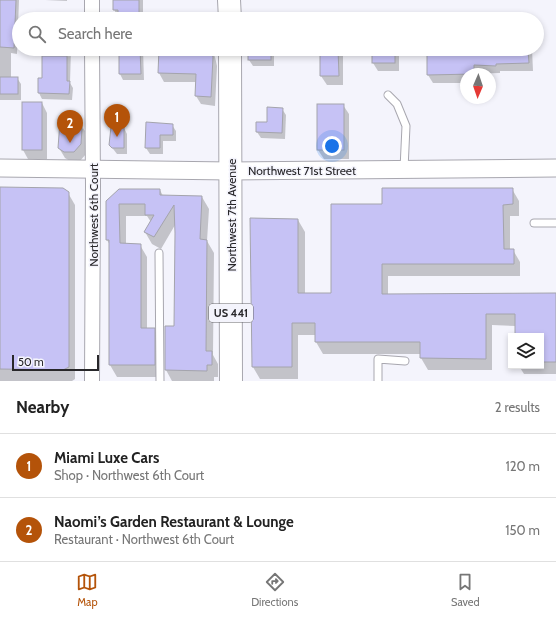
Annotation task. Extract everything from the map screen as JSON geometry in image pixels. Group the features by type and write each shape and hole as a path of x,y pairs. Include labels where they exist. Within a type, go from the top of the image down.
{"main road":[{"path":"229,0 230,12"},
{"name":"Northwest 7th Avenue","path":"230,56 232,381"}],"street":[{"path":"92,0 92,12"},
{"name":"Northwest 6th Court","path":"92,56 92,381"},
{"name":"Northwest 71st Street","path":"0,168 231,171 556,168"}],"lane":[{"path":"388,95 397,104 406,126 404,170"},
{"path":"534,223 556,223"},
{"path":"159,253 160,381"},
{"path":"378,381 378,359 405,361"}],"building":[{"path":"0,0 16,0 16,12 12,12 12,48 0,47"},
{"path":"113,0 139,0 139,12 118,12 118,10 113,10"},
{"path":"42,56 67,56 67,81 70,81 69,94 38,93 38,78 42,78"},
{"path":"119,56 140,56 141,74 119,74"},
{"path":"159,56 213,56 211,97 195,96 196,74 158,73"},
{"path":"248,56 271,56 271,60 248,60"},
{"path":"320,56 338,56 339,76 320,76"},
{"path":"372,56 395,56 395,63 372,63"},
{"path":"427,56 528,56 529,63 496,64 496,66 474,65 474,68 460,68 460,74 427,75"},
{"path":"0,77 18,77 18,94 0,94"},
{"path":"22,102 42,102 42,150 22,150"},
{"path":"317,104 344,104 344,150 317,150"},
{"path":"267,107 283,108 282,133 256,132 256,122 267,122"},
{"path":"60,121 80,121 80,129 82,129 81,144 74,152 64,152 58,148"},
{"path":"146,122 173,124 173,135 160,135 160,148 145,148"},
{"path":"111,127 124,127 124,148 112,148 109,145"},
{"path":"0,187 63,188 69,192 69,367 63,370 0,369"},
{"path":"382,188 513,188 513,204 503,205 504,249 514,249 514,264 382,264 382,294 556,293 556,362 544,362 544,333 515,333 515,314 486,314 486,359 420,358 420,342 315,342 315,323 292,323 292,367 252,367 250,218 298,219 298,293 331,293 331,204 382,204"},
{"path":"119,189 160,189 160,195 202,196 200,239 207,240 206,351 212,351 212,365 207,365 207,371 165,370 165,326 174,326 174,205 154,237 144,232 154,215 145,215 145,204 119,204 120,243 141,244 141,328 155,328 155,365 109,365 109,240 106,240 106,201"}],"place":[{"name":"Miami Luxe Cars","path":"117,137"},
{"name":"Naomi’s Garden Restaurant & Lounge","path":"70,143"}]}
